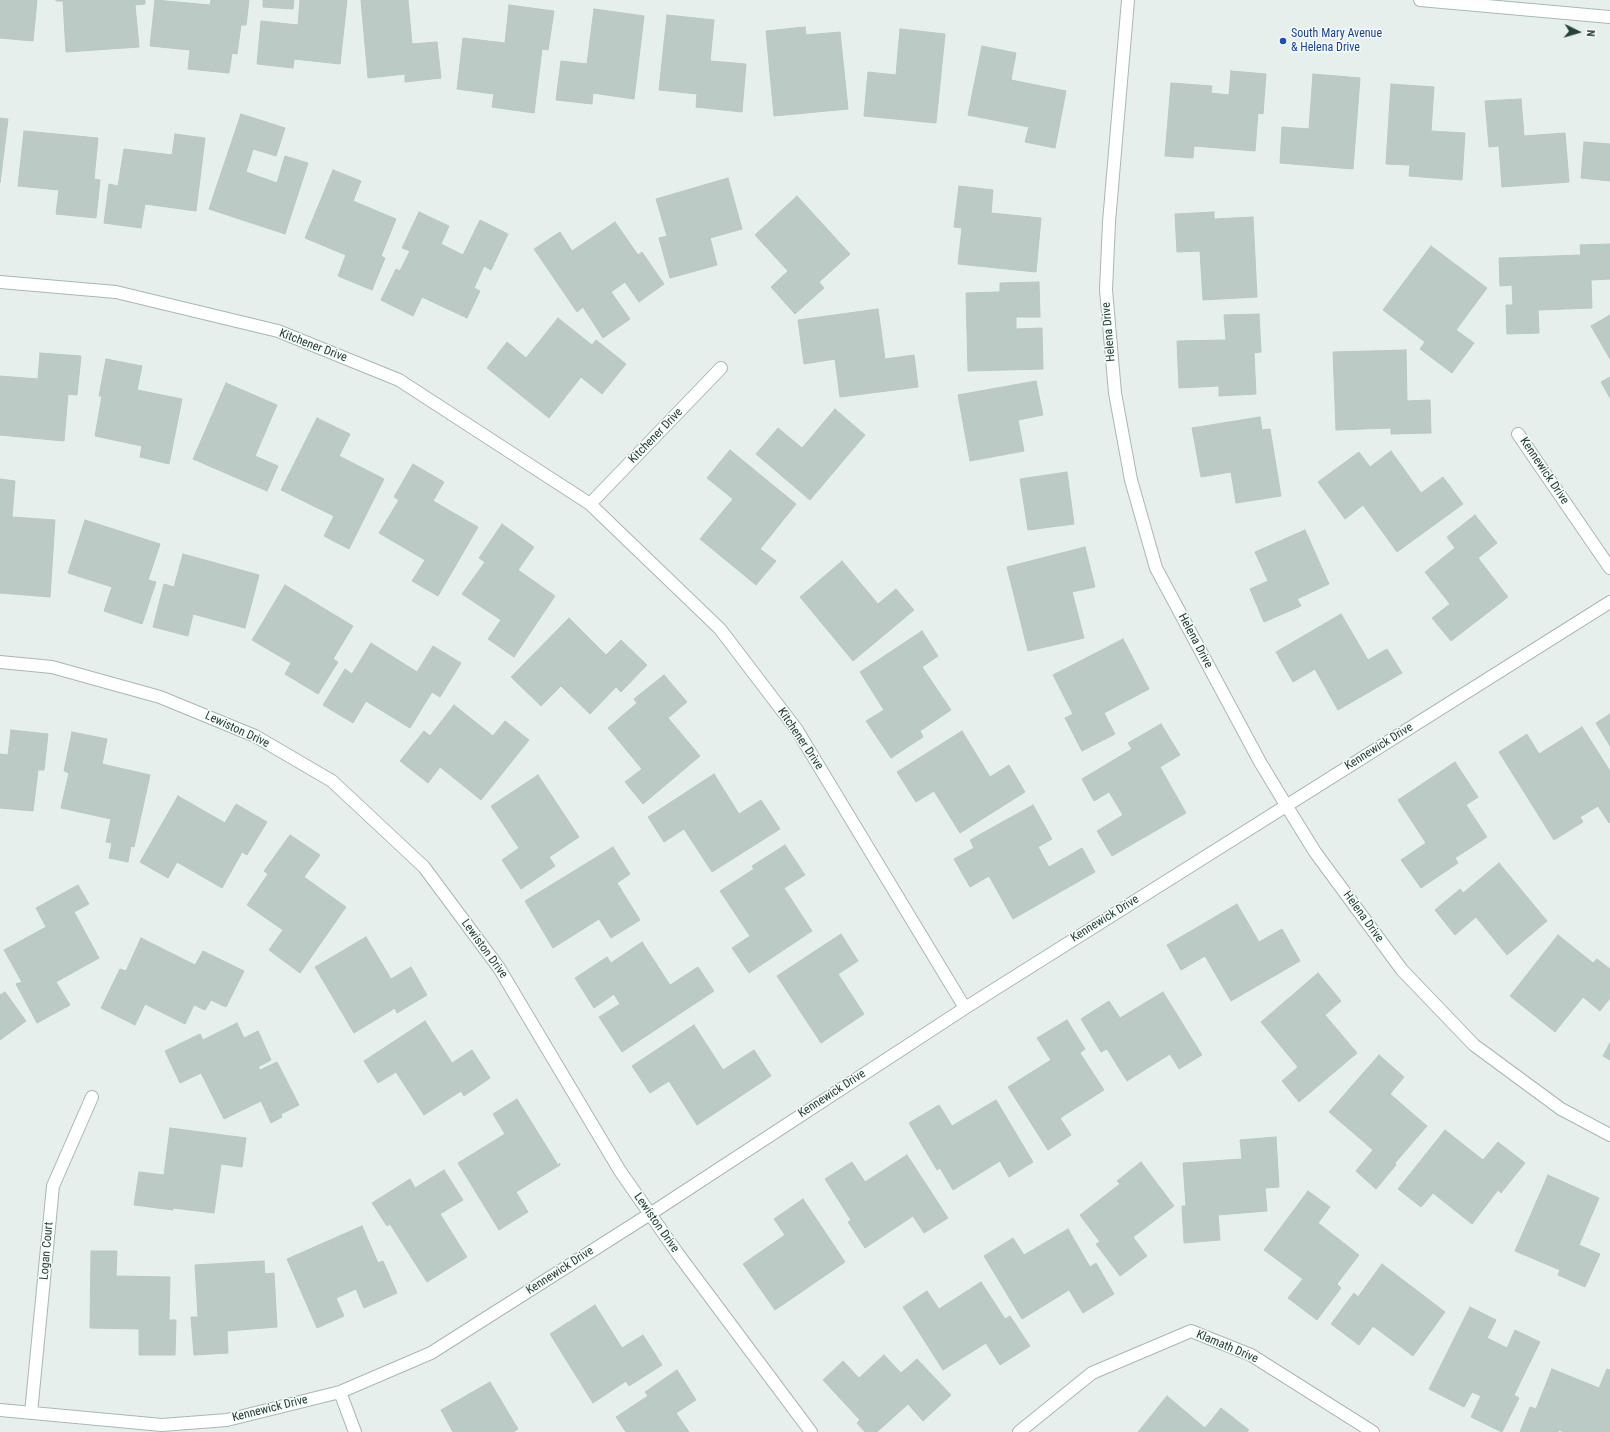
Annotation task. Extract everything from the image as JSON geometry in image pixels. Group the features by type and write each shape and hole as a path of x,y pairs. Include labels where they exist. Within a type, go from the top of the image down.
{"street":[{"name":"Helena Drive","path":"1128,0 1109,222 1106,290 1115,393 1131,480 1156,568 1260,762 1286,805 1315,852 1402,970 1474,1045 1561,1109 1610,1135"},
{"path":"1420,0 1610,17"},
{"name":"Kitchener Drive","path":"0,282 116,292 278,331 399,380 590,504 720,629 796,730 964,1008"},
{"name":"Kitchener Drive","path":"590,504 721,368"},
{"name":"Kennewick Drive","path":"1518,434 1610,568"},
{"name":"Kennewick Drive","path":"0,1410 162,1425 227,1420 340,1392 431,1353 650,1214 964,1008 1610,602"},
{"name":"Lewiston Drive","path":"0,662 52,667 160,697 255,736 332,781 424,867 499,968 620,1171 678,1254 811,1432"},
{"name":"Logan Court","path":"31,1413 53,1186 92,1097"},
{"name":"Klamath Drive","path":"1019,1432 1092,1373 1191,1331 1251,1354 1373,1432"},
{"path":"340,1392 355,1432"}],"building":[{"path":"0,0 37,0 33,41 0,38"},
{"path":"56,0 145,0 145,4 135,5 139,47 66,52 63,1"},
{"path":"155,0 210,5 211,0 249,0 246,25 241,25 237,54 232,53 229,73 188,69 190,50 150,46"},
{"path":"263,0 294,0 293,9 263,7"},
{"path":"300,0 347,0 340,64 294,59 293,68 257,64 261,21 298,25"},
{"path":"361,0 408,0 412,44 437,42 441,78 405,82 405,74 368,78"},
{"path":"509,5 554,11 548,50 542,49 534,113 492,107 494,94 457,89 463,38 505,43"},
{"path":"594,9 644,16 634,99 593,93 592,104 556,100 561,61 587,64"},
{"path":"667,15 714,20 710,61 746,64 742,112 696,107 697,94 659,90"},
{"path":"805,27 806,35 840,32 848,109 774,116 766,31"},
{"path":"900,29 945,34 936,123 864,116 868,72 896,75"},
{"path":"982,46 1016,53 1011,80 1066,91 1055,148 1025,142 1029,127 968,115"},
{"path":"1231,71 1266,74 1263,114 1258,113 1255,151 1194,146 1193,158 1165,156 1171,83 1212,86 1211,93 1229,95"},
{"path":"1313,74 1360,78 1353,169 1280,163 1282,127 1309,129"},
{"path":"1391,84 1434,87 1431,131 1465,133 1462,180 1409,176 1410,165 1386,164"},
{"path":"1521,99 1524,136 1565,133 1569,182 1502,187 1499,146 1489,147 1485,101"},
{"path":"241,114 285,128 276,156 253,149 246,172 277,183 285,156 308,163 285,234 209,209"},
{"path":"0,118 8,119 0,183"},
{"path":"24,131 98,138 94,179 100,180 96,218 56,214 59,190 18,186"},
{"path":"175,134 205,138 196,211 145,204 141,228 104,223 109,184 118,186 124,149 172,155"},
{"path":"1584,142 1610,144 1610,181 1581,178"},
{"path":"333,170 361,181 353,201 396,219 381,256 385,258 372,290 338,276 346,255 305,238"},
{"path":"728,178 742,229 710,238 717,265 670,278 659,238 667,236 656,199"},
{"path":"959,186 993,190 991,213 1041,218 1036,272 958,264 962,228 954,227"},
{"path":"797,196 850,254 819,282 824,288 795,314 771,287 788,271 755,235"},
{"path":"419,212 449,226 441,244 463,255 480,220 508,234 491,270 484,266 474,288 480,291 467,318 422,297 413,316 381,300 396,269 400,271 410,251 402,248"},
{"path":"1214,212 1214,219 1253,217 1257,297 1203,300 1200,251 1177,252 1175,214"},
{"path":"615,222 638,255 642,252 664,284 639,302 625,282 611,292 630,319 603,338 583,307 577,312 534,249 560,232 572,251"},
{"path":"1610,244 1610,279 1591,280 1592,308 1538,310 1539,333 1507,334 1506,305 1513,305 1512,285 1500,286 1499,258 1581,255 1580,245"},
{"path":"1431,246 1487,288 1456,330 1474,343 1452,373 1420,349 1425,342 1383,310"},
{"path":"1039,282 1040,317 1016,317 1016,329 1042,328 1043,369 968,371 966,293 1000,292 1000,283"},
{"path":"878,309 885,359 914,355 918,387 840,397 835,359 804,364 798,320"},
{"path":"1259,314 1261,352 1254,353 1256,394 1219,396 1219,386 1179,388 1177,341 1226,340 1224,315"},
{"path":"1610,315 1610,359 1591,326"},
{"path":"558,318 592,345 596,340 626,364 602,394 581,377 549,418 487,368 507,342 526,358"},
{"path":"1406,350 1407,401 1430,400 1431,433 1391,434 1391,428 1336,430 1333,352"},
{"path":"40,353 81,356 77,395 68,394 64,441 0,435 0,376 38,379"},
{"path":"106,359 142,366 137,390 182,399 169,464 140,457 142,446 95,436 102,396 99,396"},
{"path":"1610,377 1610,398 1601,382"},
{"path":"1036,381 1043,415 1018,420 1024,451 970,461 958,395"},
{"path":"226,383 277,405 255,456 278,466 267,491 193,459"},
{"path":"835,409 865,435 810,500 756,454 778,428 802,448"},
{"path":"1260,417 1262,430 1270,429 1281,496 1236,503 1231,472 1201,477 1192,428"},
{"path":"317,418 350,434 339,456 384,479 349,549 324,536 334,516 281,490"},
{"path":"730,450 796,504 760,549 776,561 756,585 700,539 733,499 707,478"},
{"path":"1391,451 1421,493 1443,477 1463,504 1397,552 1363,505 1345,519 1318,482 1359,452 1370,467"},
{"path":"413,464 444,482 433,501 478,527 438,596 412,581 425,560 379,533 399,500 394,497"},
{"path":"1067,472 1074,524 1028,530 1020,479"},
{"path":"0,479 15,481 12,517 55,520 50,597 0,593"},
{"path":"1475,515 1497,543 1478,558 1508,597 1451,641 1432,618 1450,604 1425,572 1455,548 1447,537"},
{"path":"85,520 160,544 148,580 156,582 142,624 104,611 112,587 68,573"},
{"path":"502,524 534,547 518,570 555,596 514,657 488,639 501,620 462,594 485,562 479,558"},
{"path":"1305,530 1329,584 1297,599 1301,606 1264,622 1250,589 1268,581 1255,552"},
{"path":"1085,547 1095,587 1072,592 1084,638 1028,651 1007,567"},
{"path":"183,554 259,575 245,628 193,614 188,636 153,627 164,584 174,587"},
{"path":"842,561 878,604 896,589 914,610 853,661 800,597"},
{"path":"285,585 353,626 333,659 338,662 318,694 285,674 291,663 252,640"},
{"path":"1341,614 1368,660 1387,649 1402,673 1338,710 1315,669 1293,682 1276,652"},
{"path":"569,618 606,655 621,640 647,665 621,692 616,687 590,714 561,686 541,706 511,677"},
{"path":"922,631 938,656 922,667 951,710 920,731 923,737 891,758 866,721 884,710 860,672"},
{"path":"1123,639 1149,689 1104,713 1115,734 1082,751 1065,718 1073,714 1053,675"},
{"path":"371,643 417,672 433,646 461,663 440,697 432,692 410,728 366,701 353,723 323,705 345,669 352,674"},
{"path":"664,675 687,702 668,718 700,756 643,804 625,782 642,769 608,728 637,703 634,699"},
{"path":"454,705 493,736 505,721 529,740 481,800 440,767 428,783 400,761 424,731 430,736"},
{"path":"1610,714 1610,746 1596,723"},
{"path":"1161,724 1180,755 1160,767 1186,813 1112,856 1097,831 1123,815 1109,792 1094,801 1082,779 1132,749 1128,743"},
{"path":"1582,727 1610,771 1610,822 1609,823 1598,806 1580,817 1583,822 1554,840 1499,752 1527,734 1539,754"},
{"path":"11,730 48,734 44,770 38,770 33,811 0,808 0,754 8,755"},
{"path":"962,731 990,777 1009,765 1025,792 960,833 934,791 916,802 897,772"},
{"path":"72,732 107,739 102,764 150,775 134,847 131,846 128,862 109,858 112,843 106,842 111,819 61,808 69,773 64,771"},
{"path":"1455,762 1478,797 1466,805 1487,837 1455,858 1458,863 1421,888 1401,860 1426,843 1398,800"},
{"path":"714,774 739,814 761,800 780,829 712,872 684,829 664,842 648,817"},
{"path":"538,775 579,837 549,857 555,866 521,889 502,860 519,848 491,806"},
{"path":"178,796 225,823 236,804 267,822 247,855 242,852 222,888 177,862 168,878 140,862"},
{"path":"1033,805 1052,839 1038,847 1049,867 1082,848 1095,872 1013,919 989,876 970,887 954,859 974,848 970,840"},
{"path":"290,835 320,855 304,877 346,907 300,973 269,950 283,930 247,905 268,874 264,871"},
{"path":"785,845 805,875 784,888 812,931 749,973 732,948 750,936 720,891 754,869 752,866"},
{"path":"613,847 630,874 617,883 640,920 611,938 599,919 553,948 525,901"},
{"path":"1499,863 1547,921 1507,955 1476,917 1455,935 1435,910 1460,889 1463,893"},
{"path":"78,885 89,904 74,912 99,958 56,982 70,1005 37,1023 16,984 22,982 4,950 46,927 36,908"},
{"path":"1237,904 1259,942 1282,929 1300,961 1231,1001 1205,956 1181,970 1167,945"},
{"path":"841,934 858,961 838,974 864,1014 821,1043 777,976"},
{"path":"1558,935 1593,963 1597,959 1610,969 1610,998 1600,1011 1583,997 1555,1032 1510,996"},
{"path":"366,937 391,979 411,967 427,995 397,1013 395,1008 354,1033 315,967"},
{"path":"141,938 195,965 203,951 244,971 226,1007 211,1000 205,1010 194,1005 185,1024 145,1004 135,1025 101,1008 120,969 126,971"},
{"path":"642,942 670,985 698,967 714,991 622,1052 599,1017 620,1004 614,994 594,1008 575,978 607,957 611,963"},
{"path":"1318,973 1341,1001 1325,1015 1357,1053 1299,1102 1282,1081 1298,1067 1261,1022"},
{"path":"5,992 26,1021 0,1040 0,995"},
{"path":"1163,992 1202,1055 1179,1069 1170,1054 1127,1081 1107,1049 1101,1052 1081,1019 1109,1001 1120,1018"},
{"path":"1067,1020 1085,1049 1080,1053 1104,1090 1060,1118 1071,1135 1048,1150 1008,1087 1051,1060 1037,1038"},
{"path":"425,1021 452,1063 472,1050 490,1078 464,1096 461,1091 424,1115 396,1072 378,1083 364,1061"},
{"path":"237,1023 244,1038 258,1031 271,1060 258,1067 260,1070 277,1062 299,1105 281,1114 282,1117 271,1123 261,1101 224,1119 201,1073 180,1083 165,1051 200,1034 203,1040"},
{"path":"694,1025 723,1070 754,1050 771,1076 697,1125 669,1081 650,1093 632,1066"},
{"path":"1610,1043 1610,1060 1603,1056"},
{"path":"1379,1055 1404,1077 1390,1094 1427,1126 1395,1163 1396,1165 1376,1189 1356,1171 1373,1150 1329,1112"},
{"path":"517,1099 558,1165 560,1163 560,1165 516,1192 528,1212 499,1230 458,1163 505,1134 493,1114"},
{"path":"996,1100 1033,1162 1009,1177 1000,1161 953,1190 940,1168 937,1170 909,1123 939,1105 952,1126"},
{"path":"170,1128 246,1138 242,1167 221,1164 214,1213 134,1205 139,1172 164,1175"},
{"path":"1445,1130 1483,1160 1498,1142 1525,1163 1501,1193 1498,1190 1472,1224 1433,1193 1421,1207 1398,1189"},
{"path":"1276,1137 1279,1187 1265,1188 1267,1211 1218,1215 1220,1240 1184,1243 1182,1206 1186,1206 1183,1163 1242,1159 1240,1140"},
{"path":"907,1155 948,1218 924,1233 913,1216 865,1248 848,1222 851,1220 825,1179 852,1162 865,1182"},
{"path":"1141,1162 1174,1206 1133,1237 1147,1256 1120,1276 1096,1244 1100,1242 1080,1215 1120,1184 1117,1181"},
{"path":"444,1170 463,1200 440,1214 467,1257 427,1282 390,1224 387,1226 372,1203 410,1179 415,1188"},
{"path":"1548,1175 1599,1198 1579,1245 1600,1254 1585,1287 1558,1275 1560,1270 1515,1251"},
{"path":"1308,1191 1330,1207 1318,1223 1359,1255 1337,1284 1341,1288 1317,1320 1288,1298 1303,1279 1264,1250"},
{"path":"803,1199 845,1262 775,1310 743,1264 785,1235 774,1219"},
{"path":"362,1226 378,1263 383,1261 397,1293 364,1308 356,1289 336,1298 344,1316 317,1328 287,1259"},
{"path":"1068,1229 1090,1267 1096,1263 1114,1294 1083,1313 1069,1290 1022,1319 984,1256 1013,1238 1024,1255"},
{"path":"91,1251 117,1251 116,1276 170,1277 169,1320 176,1320 175,1355 139,1355 139,1329 90,1328"},
{"path":"264,1261 265,1274 274,1273 277,1327 227,1331 228,1353 194,1355 191,1317 198,1317 195,1265"},
{"path":"1382,1264 1445,1312 1413,1356 1373,1326 1359,1345 1331,1324 1354,1293 1358,1297"},
{"path":"981,1282 1005,1319 1010,1316 1030,1346 1000,1365 986,1343 943,1370 903,1307 927,1291 939,1309"},
{"path":"595,1305 622,1348 643,1335 662,1365 629,1386 626,1381 593,1403 550,1334"},
{"path":"1470,1307 1496,1320 1487,1338 1507,1348 1515,1330 1540,1342 1514,1395 1519,1398 1502,1432 1471,1417 1481,1396 1472,1392 1464,1407 1429,1389"},
{"path":"884,1355 901,1373 917,1359 951,1395 923,1421 908,1404 877,1432 865,1432 857,1423 860,1420 823,1380 843,1361 859,1378"},
{"path":"1552,1369 1599,1388 1607,1369 1610,1370 1610,1432 1564,1432 1559,1430 1558,1432 1520,1432 1530,1407 1536,1409"},
{"path":"677,1370 696,1400 676,1413 689,1432 626,1432 616,1417 648,1396 645,1392"},
{"path":"490,1382 518,1429 513,1432 453,1432 441,1410"},
{"path":"1167,1396 1205,1428 1221,1408 1249,1430 1247,1432 1138,1432"}],"place":[{"name":"South Mary Avenue & Helena Drive","path":"1283,41"}]}
